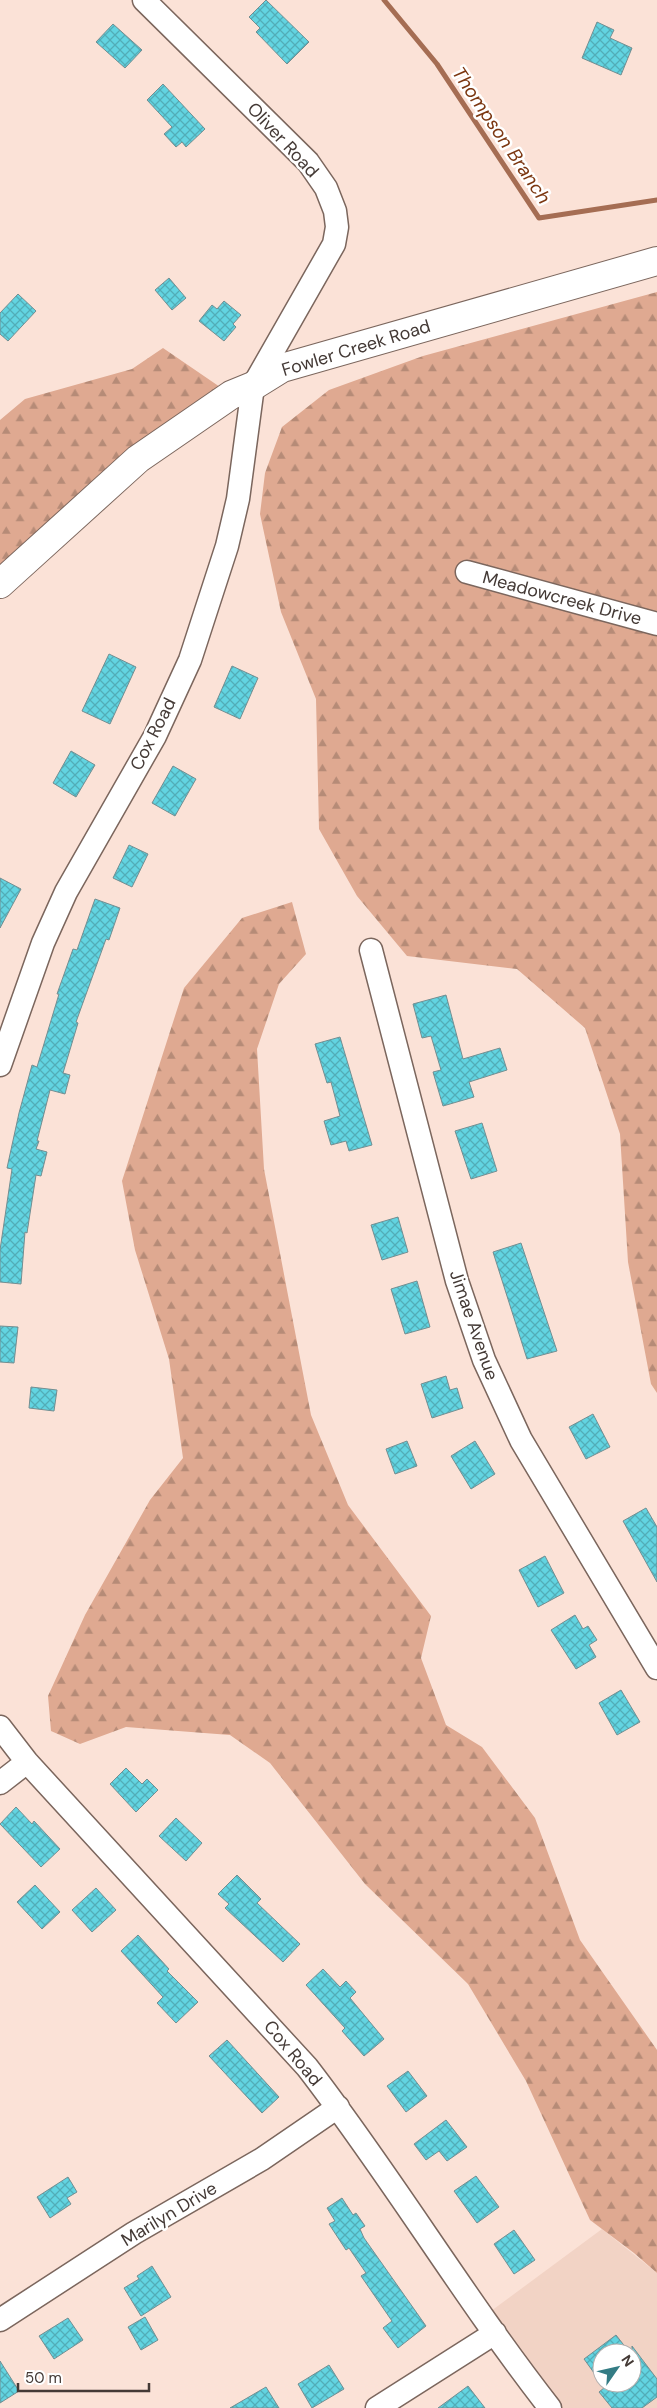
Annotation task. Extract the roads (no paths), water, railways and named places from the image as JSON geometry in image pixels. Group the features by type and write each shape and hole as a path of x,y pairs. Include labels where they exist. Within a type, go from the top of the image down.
{"main road":[{"name":"Fowler Creek Road","path":"0,584 138,459 231,395 254,386 282,368 657,261"}],"street":[{"name":"Oliver Road","path":"144,0 308,162 326,188 335,211 337,228 334,244 254,386"},
{"name":"Cox Road","path":"0,1065 43,943 66,892 154,736 190,660 227,546 236,507 254,386"},
{"name":"Meadowcreek Drive","path":"467,572 657,624"},
{"name":"Jimae Avenue","path":"371,950 457,1281 484,1360 521,1440 657,1668"},
{"name":"Cox Road","path":"0,1727 27,1762 278,2033 338,2107 495,2333 550,2408"},
{"path":"0,1783 27,1762"},
{"name":"Marilyn Drive","path":"0,2320 134,2233 262,2159 338,2107"},
{"path":"377,2408 495,2333"}],"waterway":[{"name":"Thompson Branch","path":"384,0 437,64 539,218 657,200"}]}
